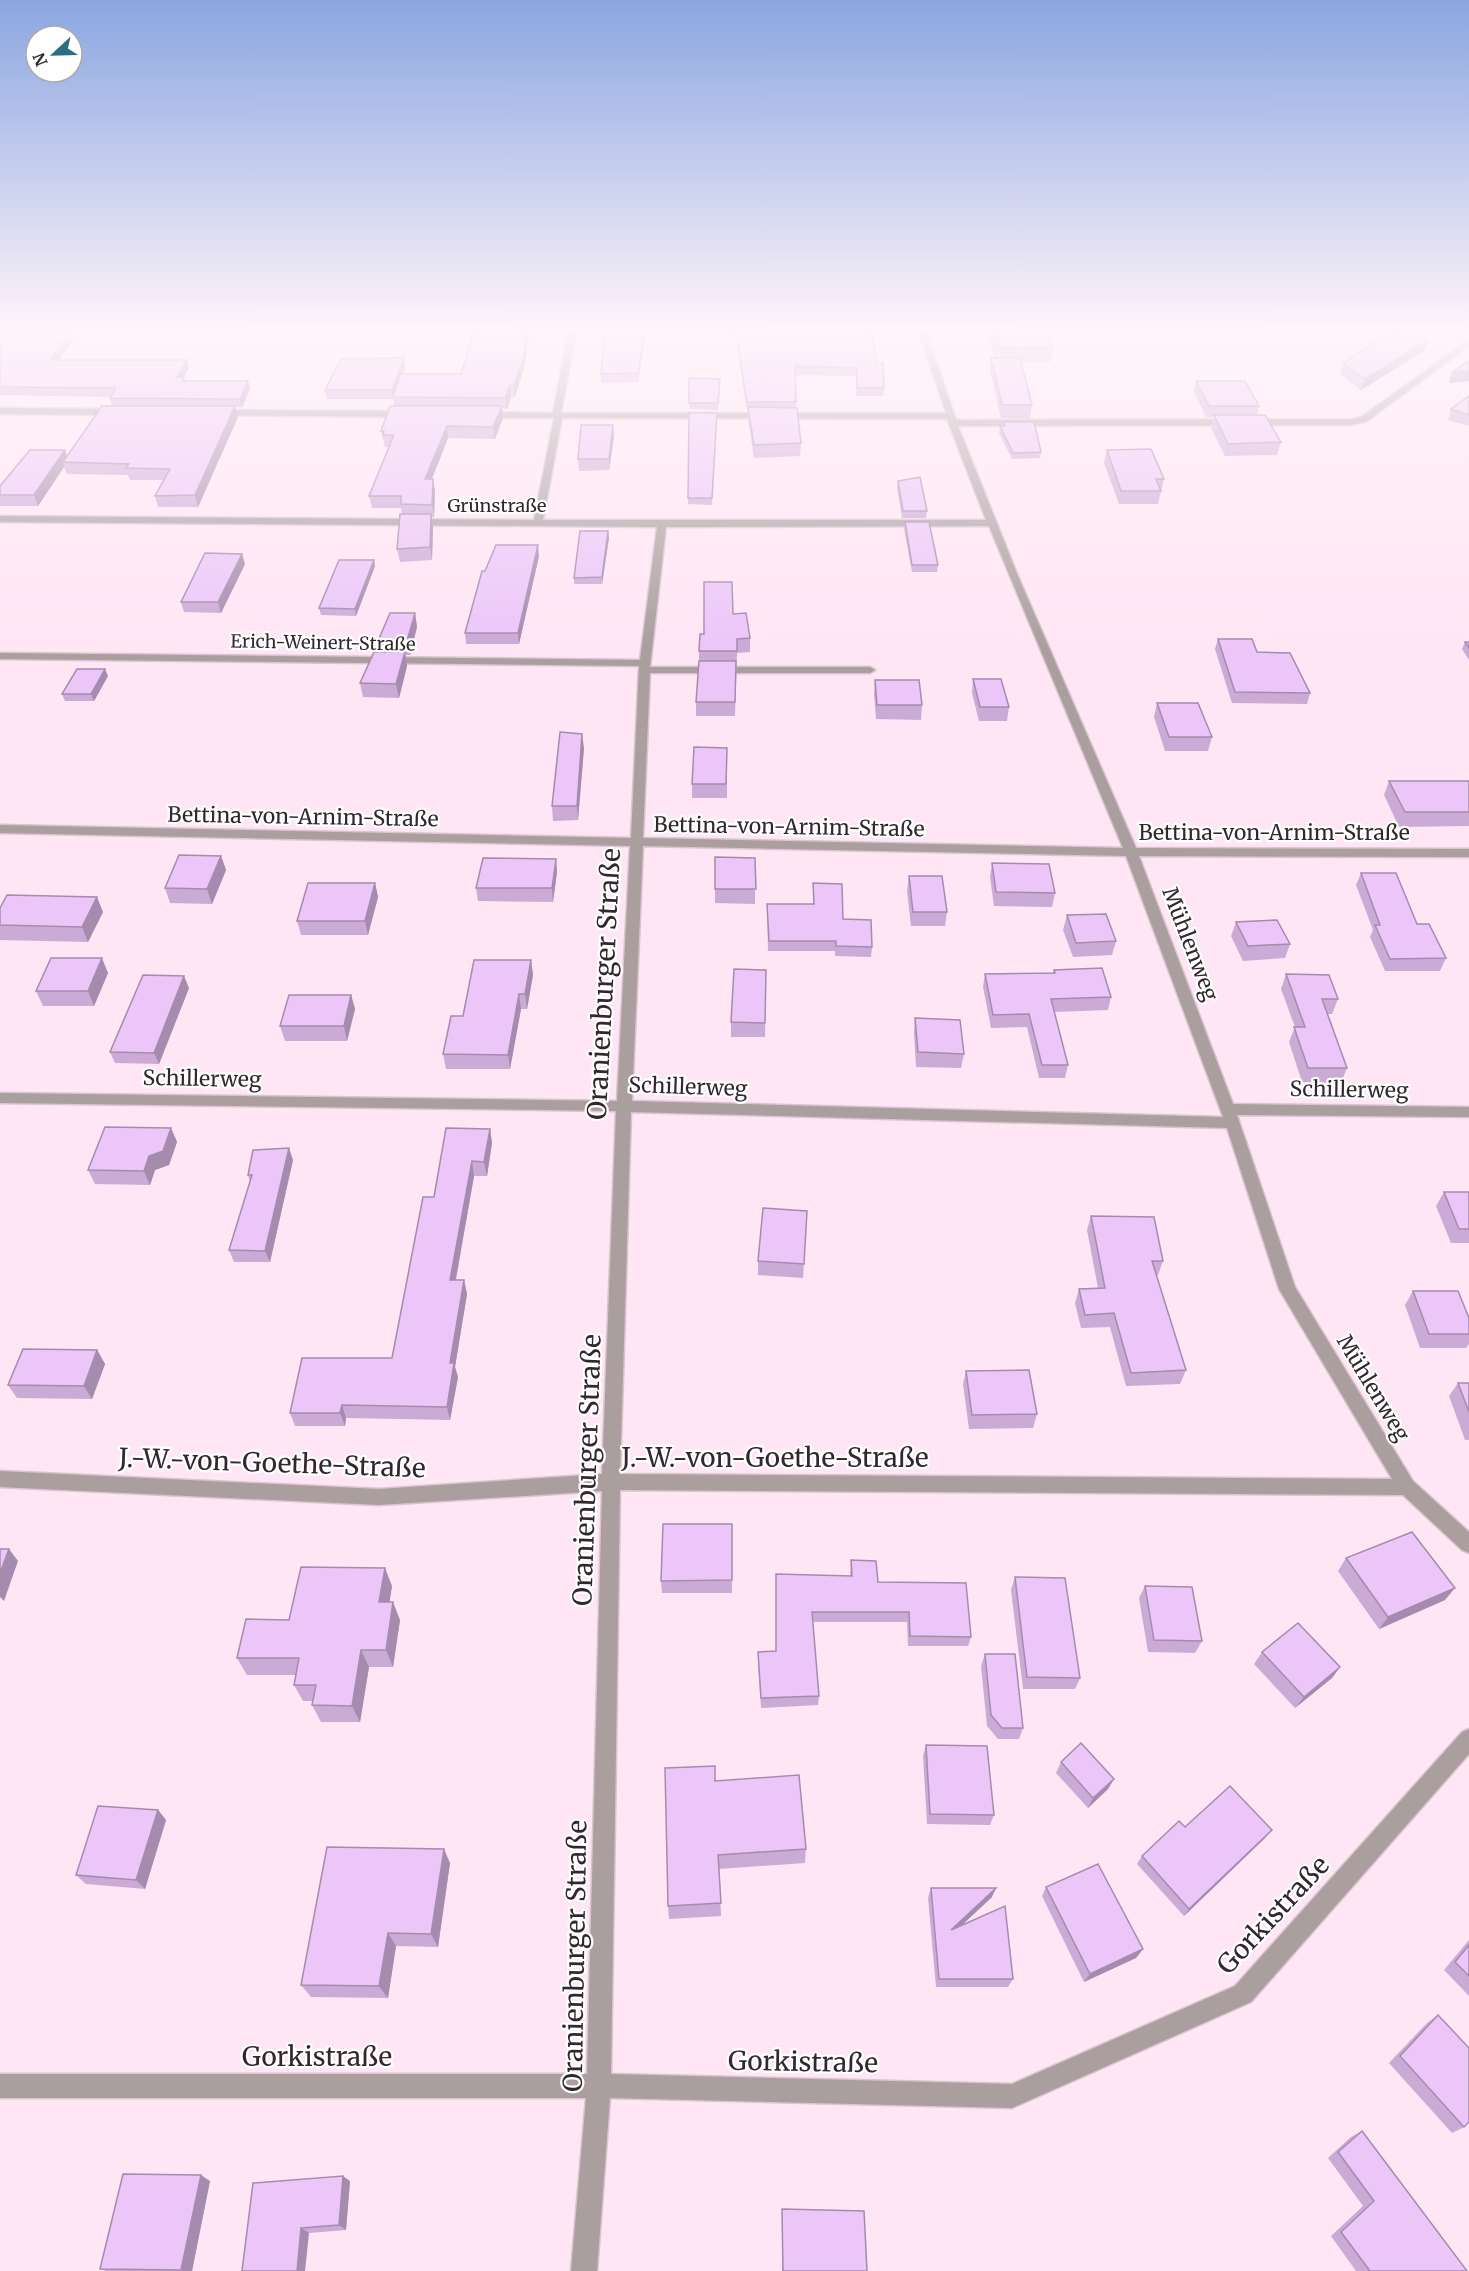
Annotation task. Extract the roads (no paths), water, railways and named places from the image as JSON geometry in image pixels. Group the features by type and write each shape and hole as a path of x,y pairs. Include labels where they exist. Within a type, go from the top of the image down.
{"street":[{"path":"538,522 555,433"},
{"name":"Mühlenweg","path":"958,433 1013,576 1131,852 1230,1116 1287,1289 1407,1487 1469,1544"},
{"name":"Grünstraße","path":"0,519 662,524 994,523"},
{"name":"Oranienburger Straße","path":"584,2271 599,2086 611,1482 624,1106 646,666 662,524"},
{"name":"Erich-Weinert-Straße","path":"0,656 646,666"},
{"path":"646,666 870,670"},
{"name":"Bettina-von-Arnim-Straße","path":"0,829 636,844 1131,852 1469,853"},
{"name":"Schillerweg","path":"0,1098 1230,1116 1469,1112"},
{"name":"J.-W.-von-Goethe-Straße","path":"0,1479 379,1497 611,1482 1407,1487"},
{"name":"Gorkistraße","path":"0,2086 599,2086 1012,2096 1242,1994 1469,1739"}]}
